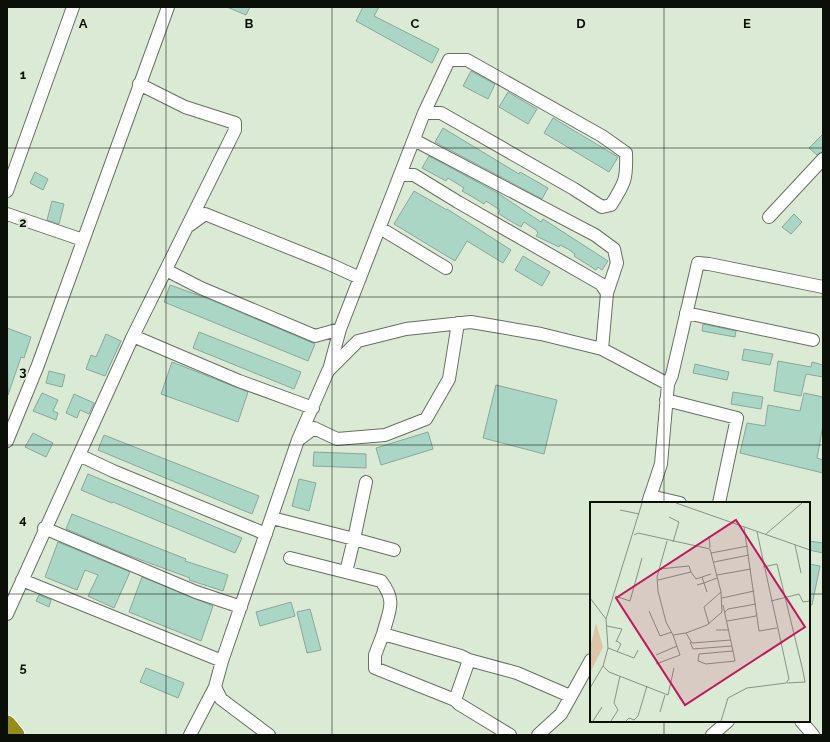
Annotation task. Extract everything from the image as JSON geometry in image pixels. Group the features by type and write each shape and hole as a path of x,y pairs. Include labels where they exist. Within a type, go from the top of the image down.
{"highway":[{"path":"7,724 16,735"}],"street":[{"path":"7,191 73,7"},
{"path":"7,441 10,428 38,365 168,7"},
{"path":"190,735 216,687 222,661 298,440 328,371 340,329 424,113 449,60 467,60 602,136 626,153 627,175 611,205 602,207 574,189 441,113 424,113"},
{"path":"7,614 44,528 133,336 189,226 235,130 235,123 185,107 139,84"},
{"path":"414,140 595,235 614,249 617,263 607,293 602,349"},
{"path":"769,217 823,159"},
{"path":"401,175 414,175 464,206 601,284 607,293"},
{"path":"7,214 83,240"},
{"path":"189,226 205,214 327,263 360,278"},
{"path":"380,228 446,268"},
{"path":"672,502 649,499 661,464 668,384 672,375 698,263 823,287"},
{"path":"166,270 201,288 315,336 340,329"},
{"path":"686,313 813,340"},
{"path":"328,371 358,341 406,329 479,323 541,334 602,349 668,384"},
{"path":"298,440 314,428 337,439 386,435 426,419 449,380 458,324"},
{"path":"133,336 239,381 313,408"},
{"path":"666,400 737,418 720,502"},
{"path":"79,455 113,471 266,534"},
{"path":"346,572 366,482"},
{"path":"272,518 394,550"},
{"path":"44,528 196,592 241,607"},
{"path":"290,558 381,581 390,593 391,602 383,634 375,655 375,668 455,700 459,704 510,735"},
{"path":"22,580 222,661"},
{"path":"383,634 517,673 570,696"},
{"path":"455,700 469,660"},
{"path":"538,735 560,714 590,662"},
{"path":"216,687 221,699 269,735"},
{"path":"712,735 727,722"},
{"path":"802,722 814,735"}],"building":[{"path":"227,7 250,7 246,15"},
{"path":"363,7 379,7 374,16 439,49 432,63 356,21"},
{"path":"471,71 495,84 488,99 463,86"},
{"path":"508,92 537,109 528,124 499,107"},
{"path":"553,118 618,157 609,172 544,133"},
{"path":"443,128 519,174 520,172 548,188 542,199 435,142"},
{"path":"823,134 823,152 817,155 809,148"},
{"path":"429,156 496,192 541,222 543,219 608,261 602,270 598,267 596,270 574,256 575,254 568,249 560,245 559,247 536,236 538,233 536,230 524,222 521,227 507,219 498,213 500,210 486,201 484,204 462,191 464,188 448,178 446,181 422,168"},
{"path":"35,172 48,179 43,190 30,183"},
{"path":"414,191 447,209 511,250 503,263 467,241 455,261 394,224"},
{"path":"52,201 64,204 59,224 47,220"},
{"path":"794,214 802,222 791,234 782,227"},
{"path":"523,256 550,272 542,286 515,270"},
{"path":"170,285 209,299 315,344 308,361 164,302"},
{"path":"703,324 736,331 735,337 702,331"},
{"path":"7,328 31,337 24,358 21,357 8,395"},
{"path":"199,332 301,372 294,389 193,348"},
{"path":"106,334 121,341 105,376 86,369 91,355 96,357"},
{"path":"744,349 773,354 770,365 742,360"},
{"path":"778,361 811,367 812,362 823,365 823,377 806,374 801,396 774,391"},
{"path":"172,362 248,392 238,422 161,394"},
{"path":"695,364 729,372 727,380 693,373"},
{"path":"49,371 65,375 62,387 46,383"},
{"path":"496,385 557,400 544,454 483,438"},
{"path":"733,392 763,397 761,409 731,404"},
{"path":"42,393 58,400 53,411 58,413 56,420 33,411"},
{"path":"804,393 823,397 823,425 817,458 823,460 823,473 740,453 747,423 765,426 768,405 800,411"},
{"path":"74,394 94,403 89,414 80,410 77,418 66,413"},
{"path":"428,432 433,449 381,465 376,448"},
{"path":"33,433 53,443 46,457 25,447"},
{"path":"104,435 259,496 252,514 98,450"},
{"path":"314,452 366,454 366,468 313,466"},
{"path":"88,474 242,538 235,553 81,490"},
{"path":"299,479 316,483 309,511 292,506"},
{"path":"72,514 186,559 185,561 228,575 223,591 189,580 190,578 125,554 66,529"},
{"path":"810,541 823,543 823,553 810,550"},
{"path":"58,542 130,572 114,608 88,596 98,575 85,570 77,590 45,577"},
{"path":"810,564 820,566 812,605 810,605"},
{"path":"142,577 213,606 201,641 129,612"},
{"path":"39,595 51,600 49,607 36,601"},
{"path":"291,602 295,616 260,626 256,612"},
{"path":"310,609 321,650 307,653 297,612"},
{"path":"146,668 184,683 178,698 140,682"}]}
